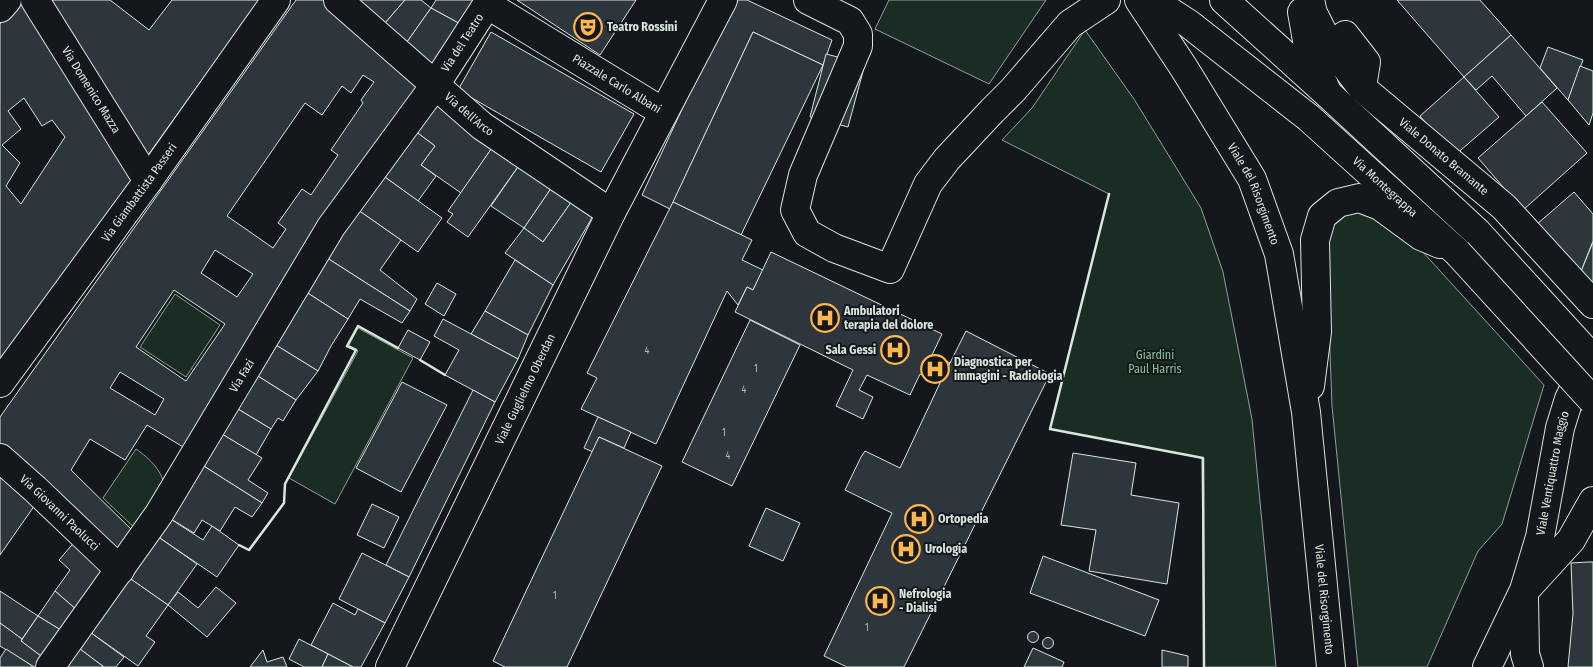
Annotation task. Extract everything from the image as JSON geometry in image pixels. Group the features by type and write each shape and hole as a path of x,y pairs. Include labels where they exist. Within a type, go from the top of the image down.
{"street":[{"path":"0,8 7,0"},
{"name":"Via Domenico Mazza","path":"35,0 148,180"},
{"name":"Via Giambattista Passeri","path":"0,383 276,0"},
{"name":"Via dell'Arco","path":"338,0 482,126 611,212"},
{"name":"Piazzale Carlo Albani","path":"489,2 663,112 723,0"},
{"path":"808,0 850,21 858,34 858,46 803,175 794,210 807,233 834,248 890,269 928,184 948,159 1014,90 1075,12 1106,0"},
{"name":"Viale del Risorgimento","path":"1139,0 1184,68 1252,179 1279,254 1306,412 1331,667"},
{"name":"Via Montegrappa","path":"1152,0 1189,24 1310,118 1456,252 1593,401"},
{"path":"1224,0 1477,232 1593,361"},
{"path":"1301,0 1309,52 1328,94"},
{"name":"Viale Donato Bramante","path":"1310,0 1313,13 1329,45 1362,88 1504,207 1593,304"},
{"name":"Via del Teatro","path":"435,85 489,2"},
{"path":"1345,35 1366,62 1362,88"},
{"name":"Via Fazi","path":"50,667 159,514 331,227 435,85"},
{"name":"Viale Guglielmo Oberdan","path":"390,667 611,212 663,112"},
{"name":"Viale del Risorgimento","path":"1306,412 1317,332 1315,240 1322,216 1338,203 1360,198 1380,206 1421,236 1456,252"},
{"name":"Viale Ventiquattro Maggio","path":"1487,667 1524,590 1540,537 1560,428 1569,399 1583,372 1593,361"},
{"name":"Via Giovanni Paolucci","path":"0,458 120,570"},
{"name":"Viale Ventiquattro Maggio","path":"1524,590 1572,540 1593,502"},
{"path":"1524,590 1525,654 1529,667"}],"green space":[{"path":"889,0 1046,0 989,84 875,29"},
{"name":"Giardini Paul Harris","path":"1085,30 1134,99 1201,208 1223,272 1252,419 1276,667 1204,667 1202,458 1050,429 1109,194 1002,140 1032,108"},
{"path":"1358,209 1379,219 1421,250 1544,385 1502,524 1478,551 1427,667 1358,667 1332,406 1326,242 1330,229 1336,220 1345,213"},
{"path":"175,294 220,325 186,377 140,347"},
{"path":"358,328 413,358 335,504 289,478 358,351 349,345"},
{"path":"136,449 156,467 163,479 164,486 164,493 160,501 139,532 103,498"}],"building":[{"path":"20,0 133,177 0,361 0,24","holes":["24,98 42,126 52,120 65,137 21,204 6,186 20,163 2,145 21,129 8,111"]},
{"path":"47,0 110,0 149,30 172,0 259,0 146,158"},
{"path":"296,0 329,0 425,87 188,450 147,425 125,460 90,439 71,470 137,535 116,562 0,454 0,417","holes":["363,75 374,82 361,100 363,103 331,150 338,155 311,195 302,189 278,223 286,229 273,248 227,216 305,103 322,115 342,86 351,93","215,250 253,274 237,297 201,273","174,290 225,324 186,381 136,347","120,372 164,399 155,415 110,388"]},
{"path":"344,0 405,0 379,30"},
{"path":"405,0 421,0 431,8 402,49 379,30"},
{"path":"436,0 479,0 464,26 431,8"},
{"name":"Teatro Rossini","path":"517,0 636,0 600,55"},
{"path":"733,0 747,0 832,40 823,65 753,32 670,209 642,195"},
{"path":"1397,0 1480,0 1511,35 1464,77"},
{"path":"431,8 464,26 432,76 402,49"},
{"path":"491,32 634,114 601,172 458,90"},
{"path":"753,32 823,65 741,235 673,202"},
{"path":"1511,35 1557,88 1526,116 1492,76 1476,90 1464,77"},
{"path":"1548,47 1583,60 1568,100 1540,68"},
{"path":"826,54 865,64 848,127 810,117"},
{"path":"1580,66 1593,71 1593,113 1589,125 1568,100"},
{"path":"1464,77 1499,117 1454,156 1420,116"},
{"path":"438,102 494,145 461,193 421,165 435,146 415,131"},
{"path":"1542,102 1587,153 1523,210 1478,158"},
{"path":"415,131 435,146 421,165 436,176 418,201 382,175"},
{"path":"494,145 520,164 468,237 447,222 453,214 448,211"},
{"path":"520,164 552,187 524,228 491,206"},
{"path":"382,175 442,218 418,252 358,210"},
{"path":"552,187 572,201 543,242 524,228"},
{"path":"1574,192 1593,214 1593,241 1580,274 1536,225"},
{"path":"572,201 593,216 553,285 505,253 524,228 543,242"},
{"path":"673,202 752,240 742,260 763,270 753,290 747,287 738,305 727,291 656,444 581,409 597,378 587,373"},
{"path":"358,210 401,240 380,270 417,299 410,311 324,256"},
{"path":"1593,242 1593,288 1580,274"},
{"path":"771,252 942,334 932,355 950,363 940,383 920,374 910,395 867,375 859,390 873,397 863,419 836,406 853,370 735,312 747,287 753,290"},
{"path":"324,256 410,311 402,323 360,299 348,319 303,290"},
{"path":"515,260 553,285 528,335 485,311"},
{"path":"437,283 456,294 444,316 425,304"},
{"path":"303,290 348,319 318,371 271,342"},
{"path":"485,311 528,335 518,359 471,334"},
{"path":"443,319 518,359 495,402 445,375 459,350 434,336"},
{"path":"750,320 800,345 732,486 682,462"},
{"path":"408,330 430,342 420,360 398,348"},
{"path":"966,331 1050,374 904,667 847,667 824,656 892,513 845,490 865,451 900,468"},
{"path":"271,342 318,371 296,400 253,373"},
{"path":"253,373 296,400 283,421 278,418 271,429 233,406"},
{"path":"402,382 447,405 401,492 356,468"},
{"path":"473,390 495,402 409,577 386,565"},
{"path":"233,406 271,429 256,455 217,431"},
{"path":"598,417 631,432 624,448 599,437 593,452 584,448"},
{"path":"217,431 262,458 248,480 268,493 262,503 199,463"},
{"path":"599,437 662,466 567,667 505,667 493,661"},
{"path":"1073,453 1136,463 1131,495 1179,503 1167,584 1089,571 1096,530 1061,525"},
{"path":"199,463 262,503 252,517 235,507 220,531 202,520 194,533 166,516"},
{"path":"0,467 37,502 0,555"},
{"path":"372,504 399,517 384,548 357,535"},
{"path":"766,508 800,523 783,561 749,546"},
{"path":"166,516 203,540 212,526 239,545 217,577 154,534"},
{"path":"154,534 197,564 168,605 125,575"},
{"path":"77,539 110,569 78,611 55,591 70,570 59,560"},
{"path":"362,553 409,577 385,623 339,599"},
{"path":"1043,556 1159,600 1145,636 1030,593"},
{"path":"1593,562 1593,667 1568,667 1573,614 1571,563"},
{"path":"125,575 168,605 146,636 155,642 138,666 87,630"},
{"path":"216,587 236,603 207,637 168,605 178,592 198,608"},
{"path":"0,591 38,616 22,639 0,623"},
{"path":"55,591 78,611 64,632 38,616"},
{"path":"333,603 355,615 358,609 385,623 361,667 353,667 311,645"},
{"path":"38,616 64,632 45,659 21,641"},
{"path":"0,623 45,659 39,667 34,667 0,646"},
{"path":"87,630 124,657 116,667 104,667 76,646"},
{"path":"1031,632 1035,632 1038,637 1037,641 1031,642 1028,639 1028,635"},
{"path":"1046,638 1050,638 1053,643 1052,647 1046,648 1043,645 1043,641"},
{"path":"299,639 328,654 322,667 304,667 289,659"},
{"path":"76,646 104,667 60,667"},
{"path":"1033,648 1064,662 1062,667 1024,667"},
{"path":"6,649 34,667 0,667 0,658"},
{"path":"263,650 267,662 283,657 287,667 250,667"},
{"path":"1162,650 1188,656 1188,667 1162,667"},
{"path":"328,654 353,667 322,667"}],"wall":[{"path":"1109,194 1050,429 1203,458 1204,667"},
{"path":"239,545 249,550 284,503 285,484 356,350 347,346 358,326 398,348"},
{"path":"420,360 445,375"}],"place":[{"name":"Teatro Rossini","path":"588,27"},
{"name":"Ambulatori terapia del dolore","path":"825,318"},
{"name":"Sala Gessi","path":"895,350"},
{"name":"Diagnostica per immagini - Radiologia","path":"935,369"},
{"name":"Ortopedia","path":"919,519"},
{"name":"Urologia","path":"906,549"},
{"name":"Nefrologia - Dialisi","path":"880,601"}]}
